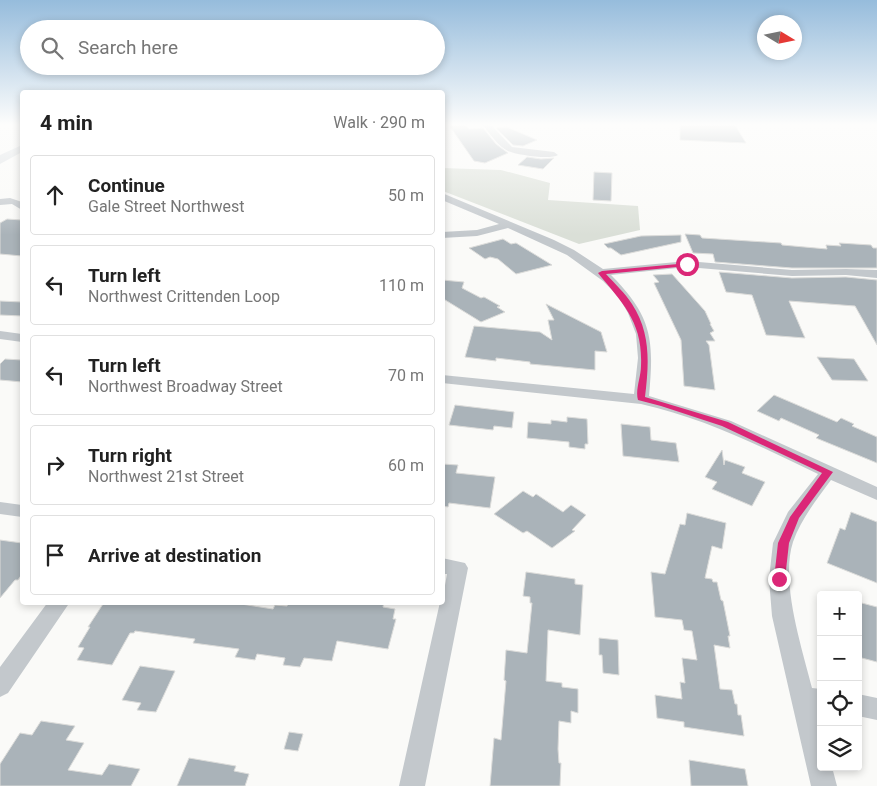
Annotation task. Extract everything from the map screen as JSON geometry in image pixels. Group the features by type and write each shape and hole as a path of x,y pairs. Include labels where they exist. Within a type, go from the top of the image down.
{"street":[{"path":"445,197 555,243 602,273 629,304 642,333 645,366 641,399"},
{"path":"2,208 20,208"},
{"path":"445,235 477,233 509,224"},
{"path":"602,273 687,264 792,273 846,272 877,274"},
{"path":"0,335 20,338"},
{"path":"445,379 641,399 672,407 725,424 877,494"},
{"path":"824,786 812,699 783,616 779,579 784,543 795,517 828,472"},
{"path":"0,508 20,511"},
{"path":"445,596 450,567"},
{"path":"0,686 58,605"},
{"path":"412,786 443,605"},
{"path":"862,706 877,709"}],"shaded area":[{"path":"445,168 501,170 550,183 548,200 638,206 640,230 579,244 445,192"}],"building":[{"path":"522,162 550,162 543,169 518,165"},
{"path":"594,172 612,173 611,201 593,200"},
{"path":"7,219 20,220 20,256 0,254 0,223"},
{"path":"685,234 700,235 702,238 781,243 782,245 827,249 826,245 841,246 839,243 871,245 873,248 877,248 877,268 792,268 715,262 713,254 693,253"},
{"path":"681,235 681,242 621,255 604,244 641,236"},
{"path":"503,239 511,244 516,243 552,265 516,274 498,259 490,257 485,259 469,248"},
{"path":"719,272 792,278 846,277 877,280 877,345 855,306 789,301 805,338 766,335 752,295 726,292"},
{"path":"672,274 705,311 714,331 710,333 715,341 706,341 709,345 715,390 684,386 681,340 654,283 659,282 653,275"},
{"path":"445,280 464,282 462,288 481,298 484,297 500,306 497,307 505,312 481,322 445,300"},
{"path":"0,301 20,302 20,316 0,315"},
{"path":"546,304 601,332 607,352 595,351 595,370 530,364 530,362 496,358 496,361 465,357 474,326 540,332 552,340 548,320 554,320"},
{"path":"817,357 854,359 868,381 832,380"},
{"path":"5,359 20,360 20,382 0,380 0,364"},
{"path":"774,395 837,422 841,418 854,424 852,426 877,437 877,463 816,438 819,435 781,418 779,421 757,411"},
{"path":"455,405 514,412 512,428 494,426 493,430 449,425"},
{"path":"567,417 587,419 588,444 585,444 585,449 569,447 569,442 527,438 528,422 551,424 551,420 567,422"},
{"path":"621,424 650,427 651,440 676,443 679,462 623,456"},
{"path":"722,450 724,465 725,460 745,467 742,473 765,482 752,506 712,489 717,482 705,477"},
{"path":"445,464 458,465 456,473 495,477 490,508 449,503 448,507 445,506"},
{"path":"523,491 533,497 536,494 563,512 571,505 586,515 572,530 575,531 552,548 527,531 523,533 494,514"},
{"path":"851,512 877,522 877,583 827,563 840,528 845,530"},
{"path":"687,513 726,523 722,549 712,546 705,578 717,582 730,636 728,636 730,648 714,645 720,689 732,690 735,704 737,704 738,715 741,715 744,736 684,727 684,722 657,718 655,695 682,699 680,682 685,683 682,658 697,660 692,631 684,630 682,620 655,617 651,572 665,574 680,524 685,525"},
{"path":"0,540 20,543 20,577 18,580 15,580 0,598"},
{"path":"526,572 575,579 575,584 583,585 580,635 548,630 546,681 562,683 562,687 578,689 578,713 571,711 571,723 559,721 560,786 490,786 494,738 501,740 506,681 504,680 506,650 527,653 532,603 530,603 530,597 523,596"},
{"path":"862,603 877,607 877,662 862,658"},
{"path":"102,605 247,605 273,609 275,605 383,605 383,607 395,609 393,619 396,619 388,649 337,641 332,661 304,658 300,667 283,665 285,658 257,654 255,660 235,657 239,649 193,643 195,639 135,631 130,633 112,665 77,660 84,648 78,647 90,627 88,627"},
{"path":"599,638 618,640 619,675 603,673 602,655 599,655"},
{"path":"140,666 175,671 156,712 137,710 141,703 122,700"},
{"path":"41,721 75,726 66,740 84,743 68,770 102,775 109,764 140,769 131,786 0,786 0,764 20,733 32,735"},
{"path":"289,732 303,734 298,751 284,749"},
{"path":"189,758 236,766 234,771 249,774 245,786 177,786"},
{"path":"689,760 745,769 748,786 691,786"}],"route":[{"path":"687,264 602,273 629,304 642,333 645,366 641,399 725,424 828,472 795,517 784,543 779,579"}]}
